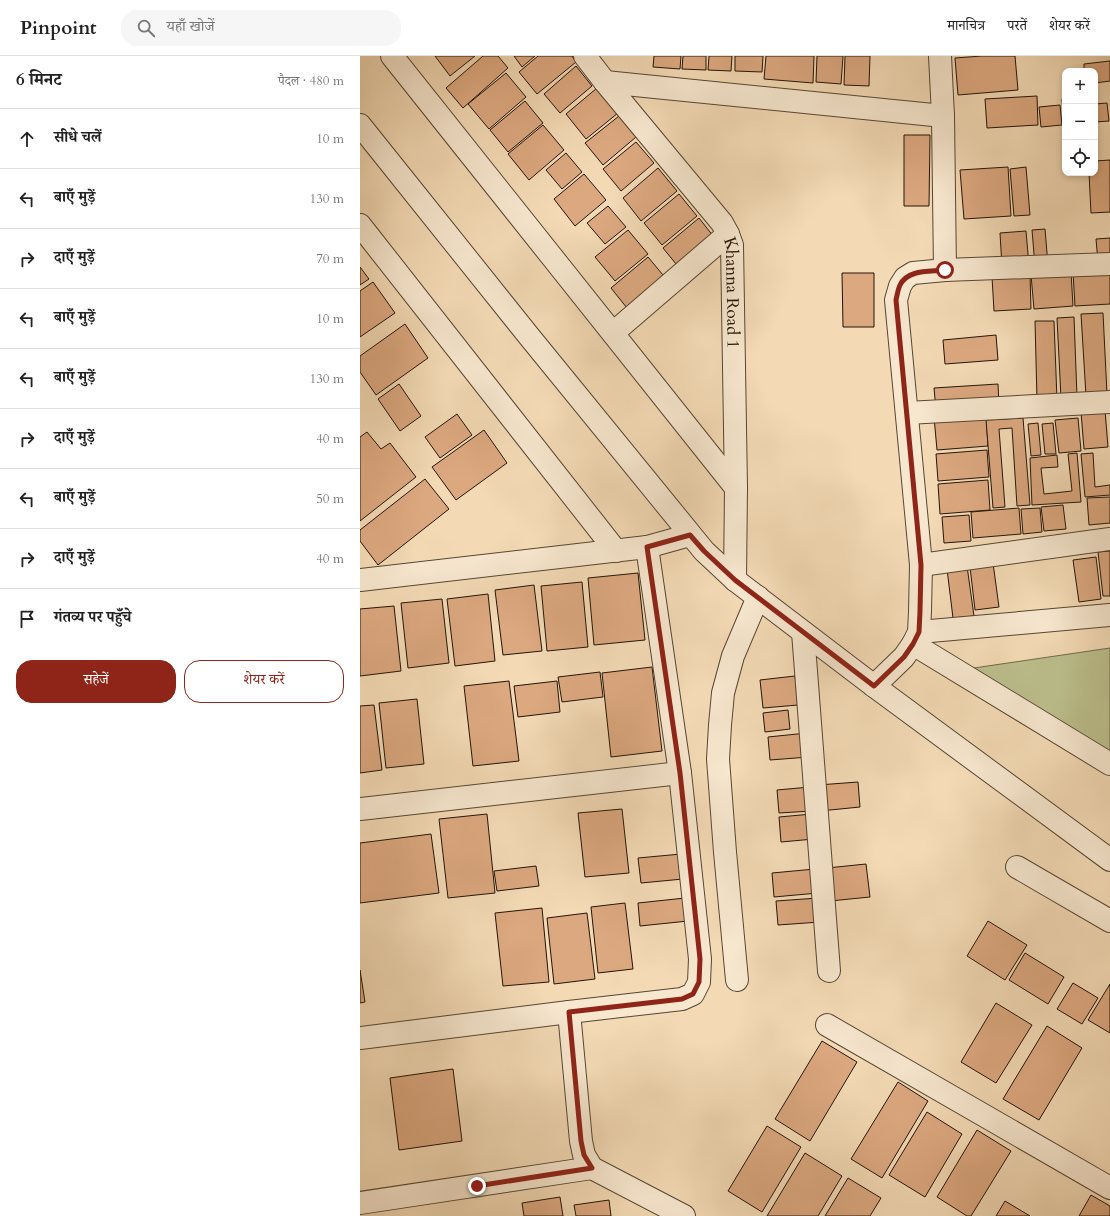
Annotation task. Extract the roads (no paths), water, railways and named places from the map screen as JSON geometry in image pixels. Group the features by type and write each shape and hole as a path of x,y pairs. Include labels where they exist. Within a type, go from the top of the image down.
{"street":[{"path":"392,56 736,488"},
{"name":"Khanna Road 1","path":"585,56 722,223 732,245 736,488 735,580"},
{"path":"940,56 945,270"},
{"path":"605,82 942,116"},
{"path":"360,125 523,329 704,551 735,580 803,632 1110,860"},
{"path":"360,225 616,550"},
{"path":"613,333 728,234"},
{"path":"874,686 904,657 916,638 920,611 921,565 896,300 900,286 905,278 913,273 945,270 1110,264"},
{"path":"907,413 1110,402"},
{"path":"360,580 647,547 690,535"},
{"path":"921,565 1110,539"},
{"path":"360,1038 682,999 693,994 699,982 700,959 680,773 647,547"},
{"path":"737,980 724,845 718,759 723,693 733,656 758,597"},
{"path":"916,638 1110,615"},
{"path":"803,632 829,971"},
{"path":"916,638 1110,764"},
{"path":"360,809 680,773"},
{"path":"1017,867 1110,920"},
{"path":"569,1012 581,1141 584,1155 592,1168 684,1216"},
{"path":"827,1025 1110,1188"},
{"path":"360,1203 592,1168"}]}
